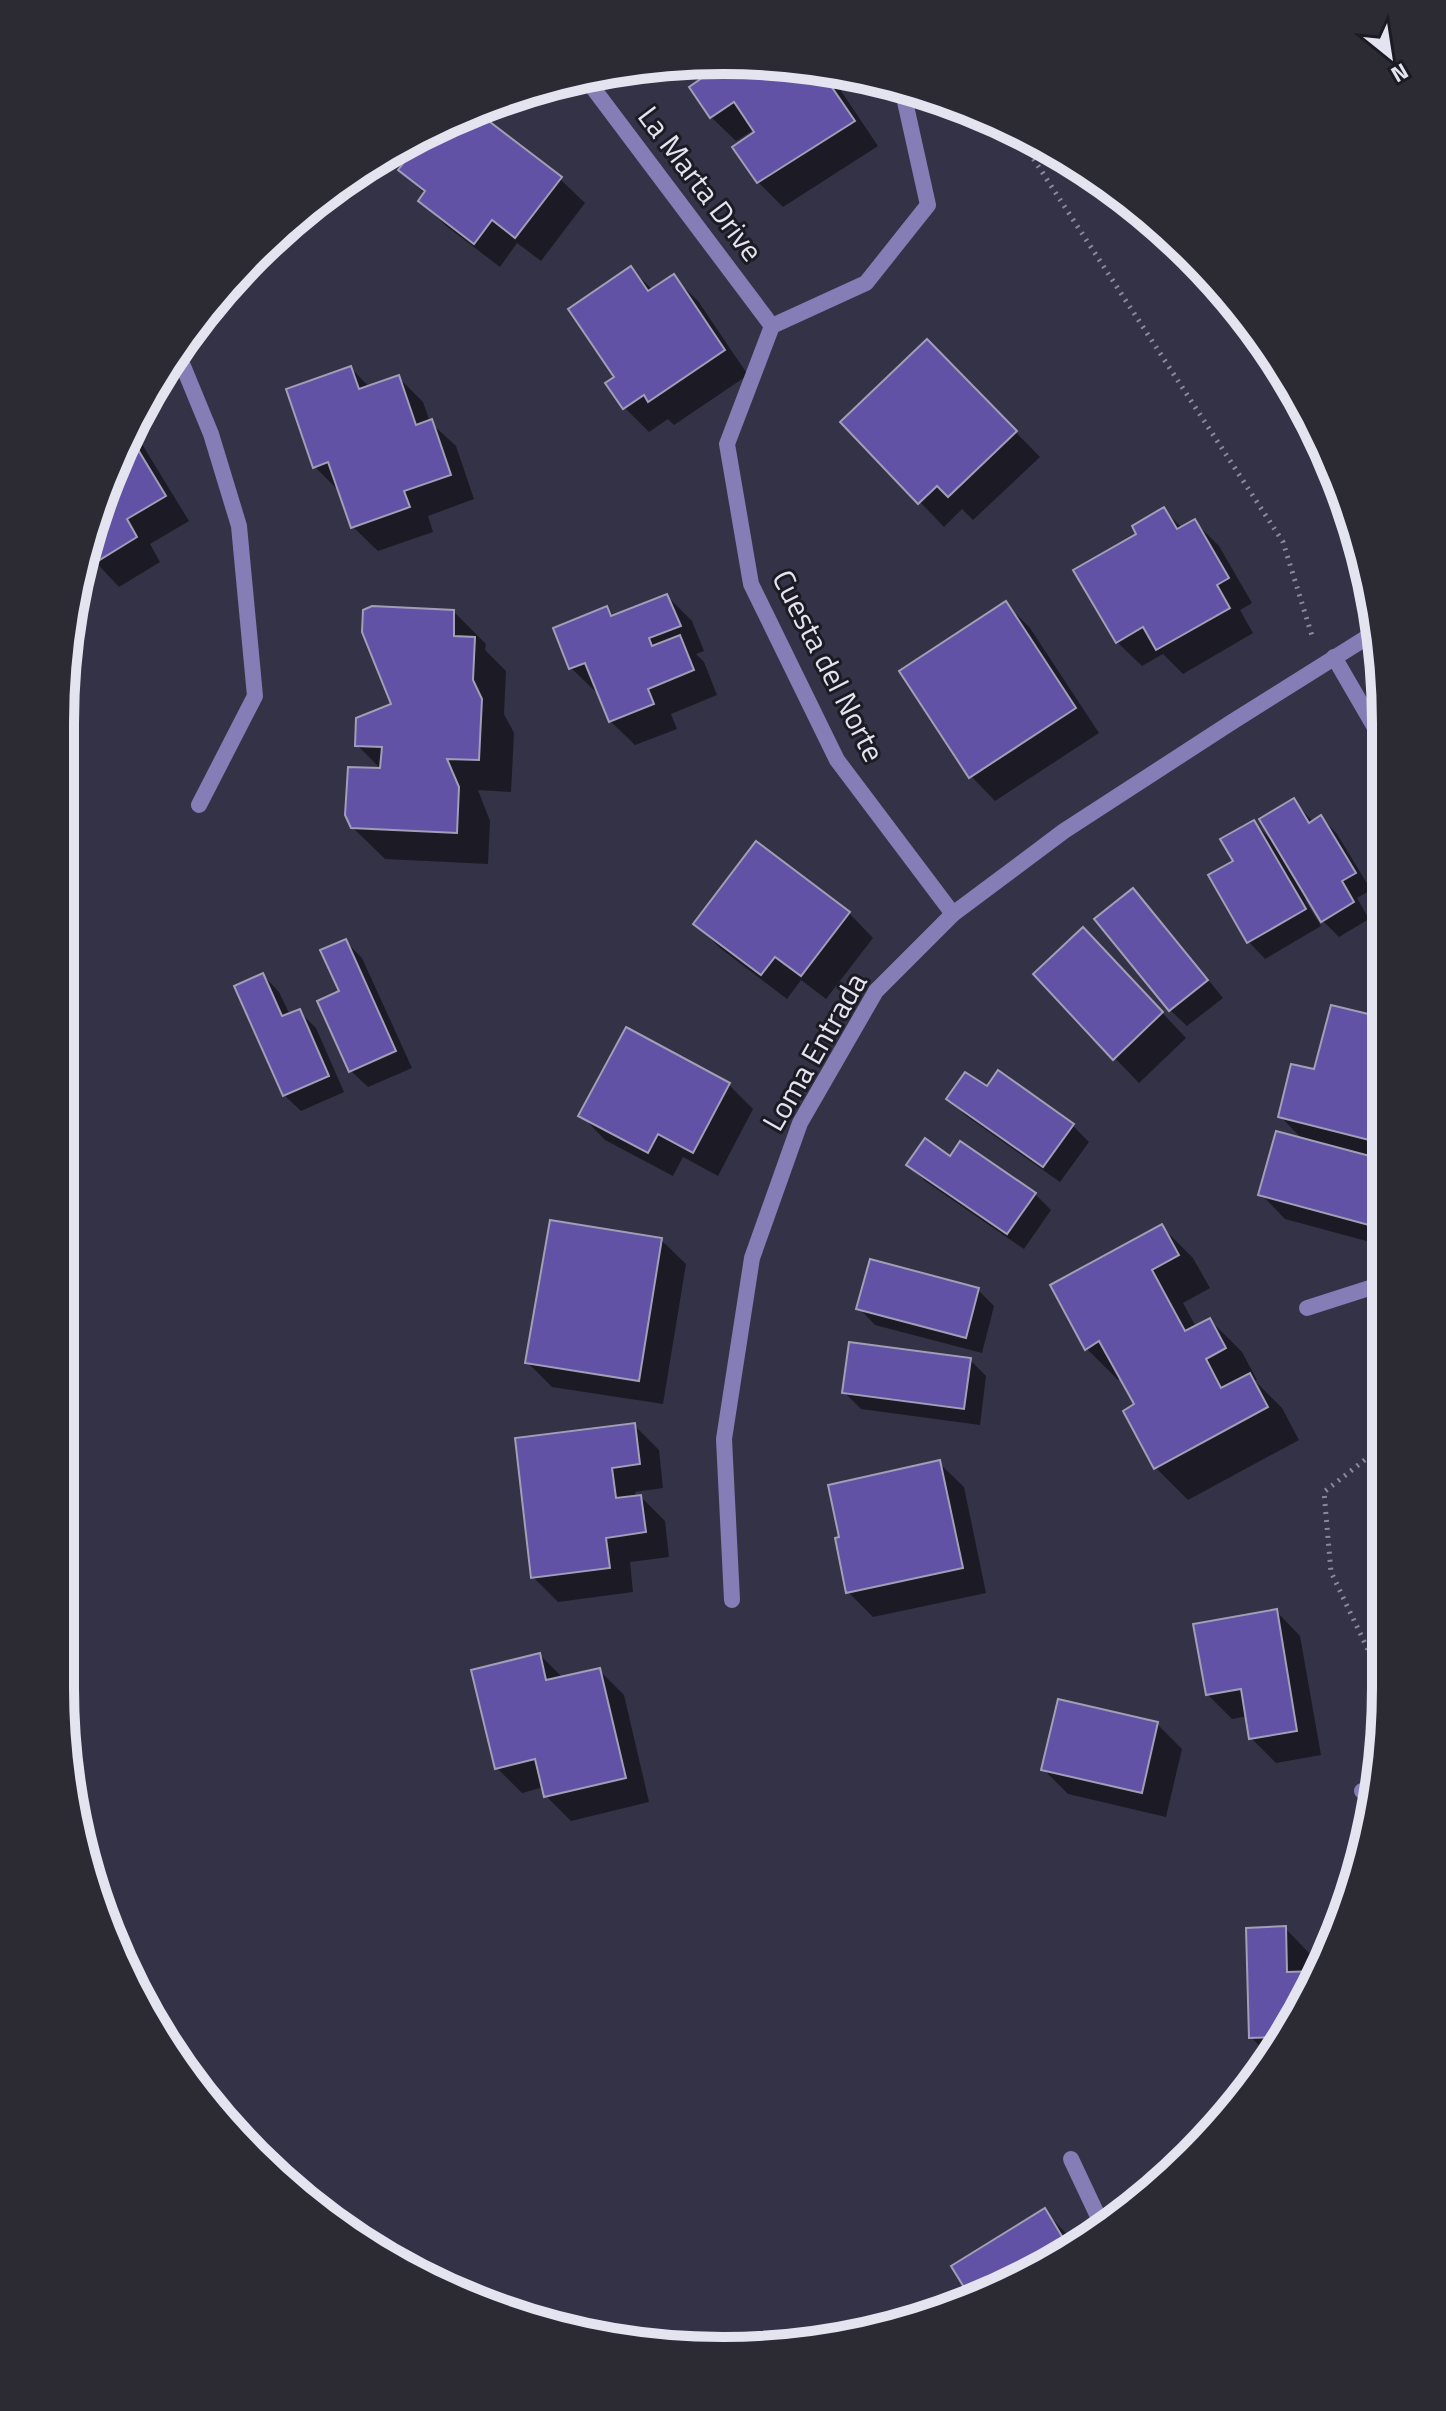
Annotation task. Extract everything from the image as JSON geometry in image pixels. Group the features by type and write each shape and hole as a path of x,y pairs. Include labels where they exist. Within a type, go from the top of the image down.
{"street":[{"name":"La Marta Drive","path":"592,87 772,326"},
{"path":"772,326 866,283 928,205 905,100"},
{"name":"Cuesta del Norte","path":"772,326 727,444 751,584 837,760 953,914"},
{"path":"182,364 211,434 239,526 255,696 199,805"},
{"name":"Loma Entrada","path":"732,1600 724,1439 752,1258 800,1123 876,991 953,914 1064,831 1366,638"},
{"path":"1328,661 1372,726"},
{"path":"1307,1308 1372,1287"},
{"path":"1071,2159 1098,2217"}],"path":[{"path":"1028,150 1283,542 1328,661"},
{"path":"1372,1454 1324,1492 1331,1572 1372,1658"}],"building":[{"path":"707,74 765,75 829,83 855,121 757,183 732,147 754,132 734,102 710,118 689,87"},
{"path":"486,119 562,177 515,238 492,220 474,244 418,201 425,191 398,170 409,155"},
{"path":"631,266 648,291 674,274 725,350 648,402 644,395 623,409 605,383 614,377 568,309"},
{"path":"927,339 1017,431 948,497 937,486 918,504 840,422"},
{"path":"351,366 359,389 399,375 416,425 432,419 451,475 404,491 410,507 351,528 328,462 313,468 286,389"},
{"path":"136,447 166,496 127,519 137,537 94,563 108,514"},
{"path":"1164,507 1177,529 1195,519 1229,578 1217,585 1230,608 1156,650 1143,627 1116,643 1073,570 1136,534 1132,526"},
{"path":"667,594 681,626 649,638 652,646 680,635 694,670 648,689 654,704 609,722 585,663 569,669 553,628 607,606 611,616"},
{"path":"1006,601 1076,708 969,778 899,671"},
{"path":"372,606 454,610 454,636 475,637 473,680 482,699 479,760 447,759 459,787 457,833 351,828 345,815 348,767 380,768 382,747 355,746 356,718 391,704 362,632 363,610"},
{"path":"1294,798 1309,823 1321,815 1356,873 1342,881 1354,902 1321,922 1259,819"},
{"path":"1254,820 1306,909 1247,943 1208,875 1233,861 1220,839"},
{"path":"756,841 850,912 801,976 775,957 761,975 693,924"},
{"path":"1133,888 1208,980 1169,1011 1094,919"},
{"path":"1083,927 1163,1012 1113,1060 1033,974"},
{"path":"346,939 396,1051 349,1072 317,1001 339,991 320,950"},
{"path":"263,973 282,1016 300,1009 329,1076 283,1096 234,986"},
{"path":"1331,1005 1372,1015 1372,1141 1278,1117 1291,1064 1314,1069"},
{"path":"626,1027 730,1083 693,1153 658,1134 648,1153 578,1116"},
{"path":"998,1070 1074,1124 1043,1167 946,1099 965,1072 987,1086"},
{"path":"1276,1131 1372,1157 1372,1226 1258,1195"},
{"path":"925,1138 950,1156 960,1141 1036,1193 1007,1234 906,1165"},
{"path":"550,1220 662,1238 639,1381 525,1363"},
{"path":"1162,1224 1179,1255 1152,1270 1185,1331 1210,1318 1226,1348 1206,1359 1221,1388 1250,1373 1268,1407 1154,1469 1123,1411 1134,1404 1099,1341 1085,1350 1050,1285"},
{"path":"870,1259 979,1288 966,1338 856,1309"},
{"path":"849,1342 971,1358 964,1409 842,1393"},
{"path":"635,1423 640,1464 612,1468 616,1498 641,1495 646,1532 606,1538 610,1568 531,1578 515,1438"},
{"path":"940,1460 963,1568 846,1593 828,1485"},
{"path":"1277,1609 1297,1731 1249,1739 1241,1689 1206,1695 1193,1624"},
{"path":"540,1653 546,1680 600,1668 626,1778 544,1797 535,1759 495,1769 471,1670"},
{"path":"1058,1699 1158,1722 1142,1793 1041,1770"},
{"path":"1286,1926 1287,1972 1307,1971 1270,2037 1249,2038 1246,1928"},
{"path":"1045,2208 1064,2240 966,2290 951,2266"}]}
